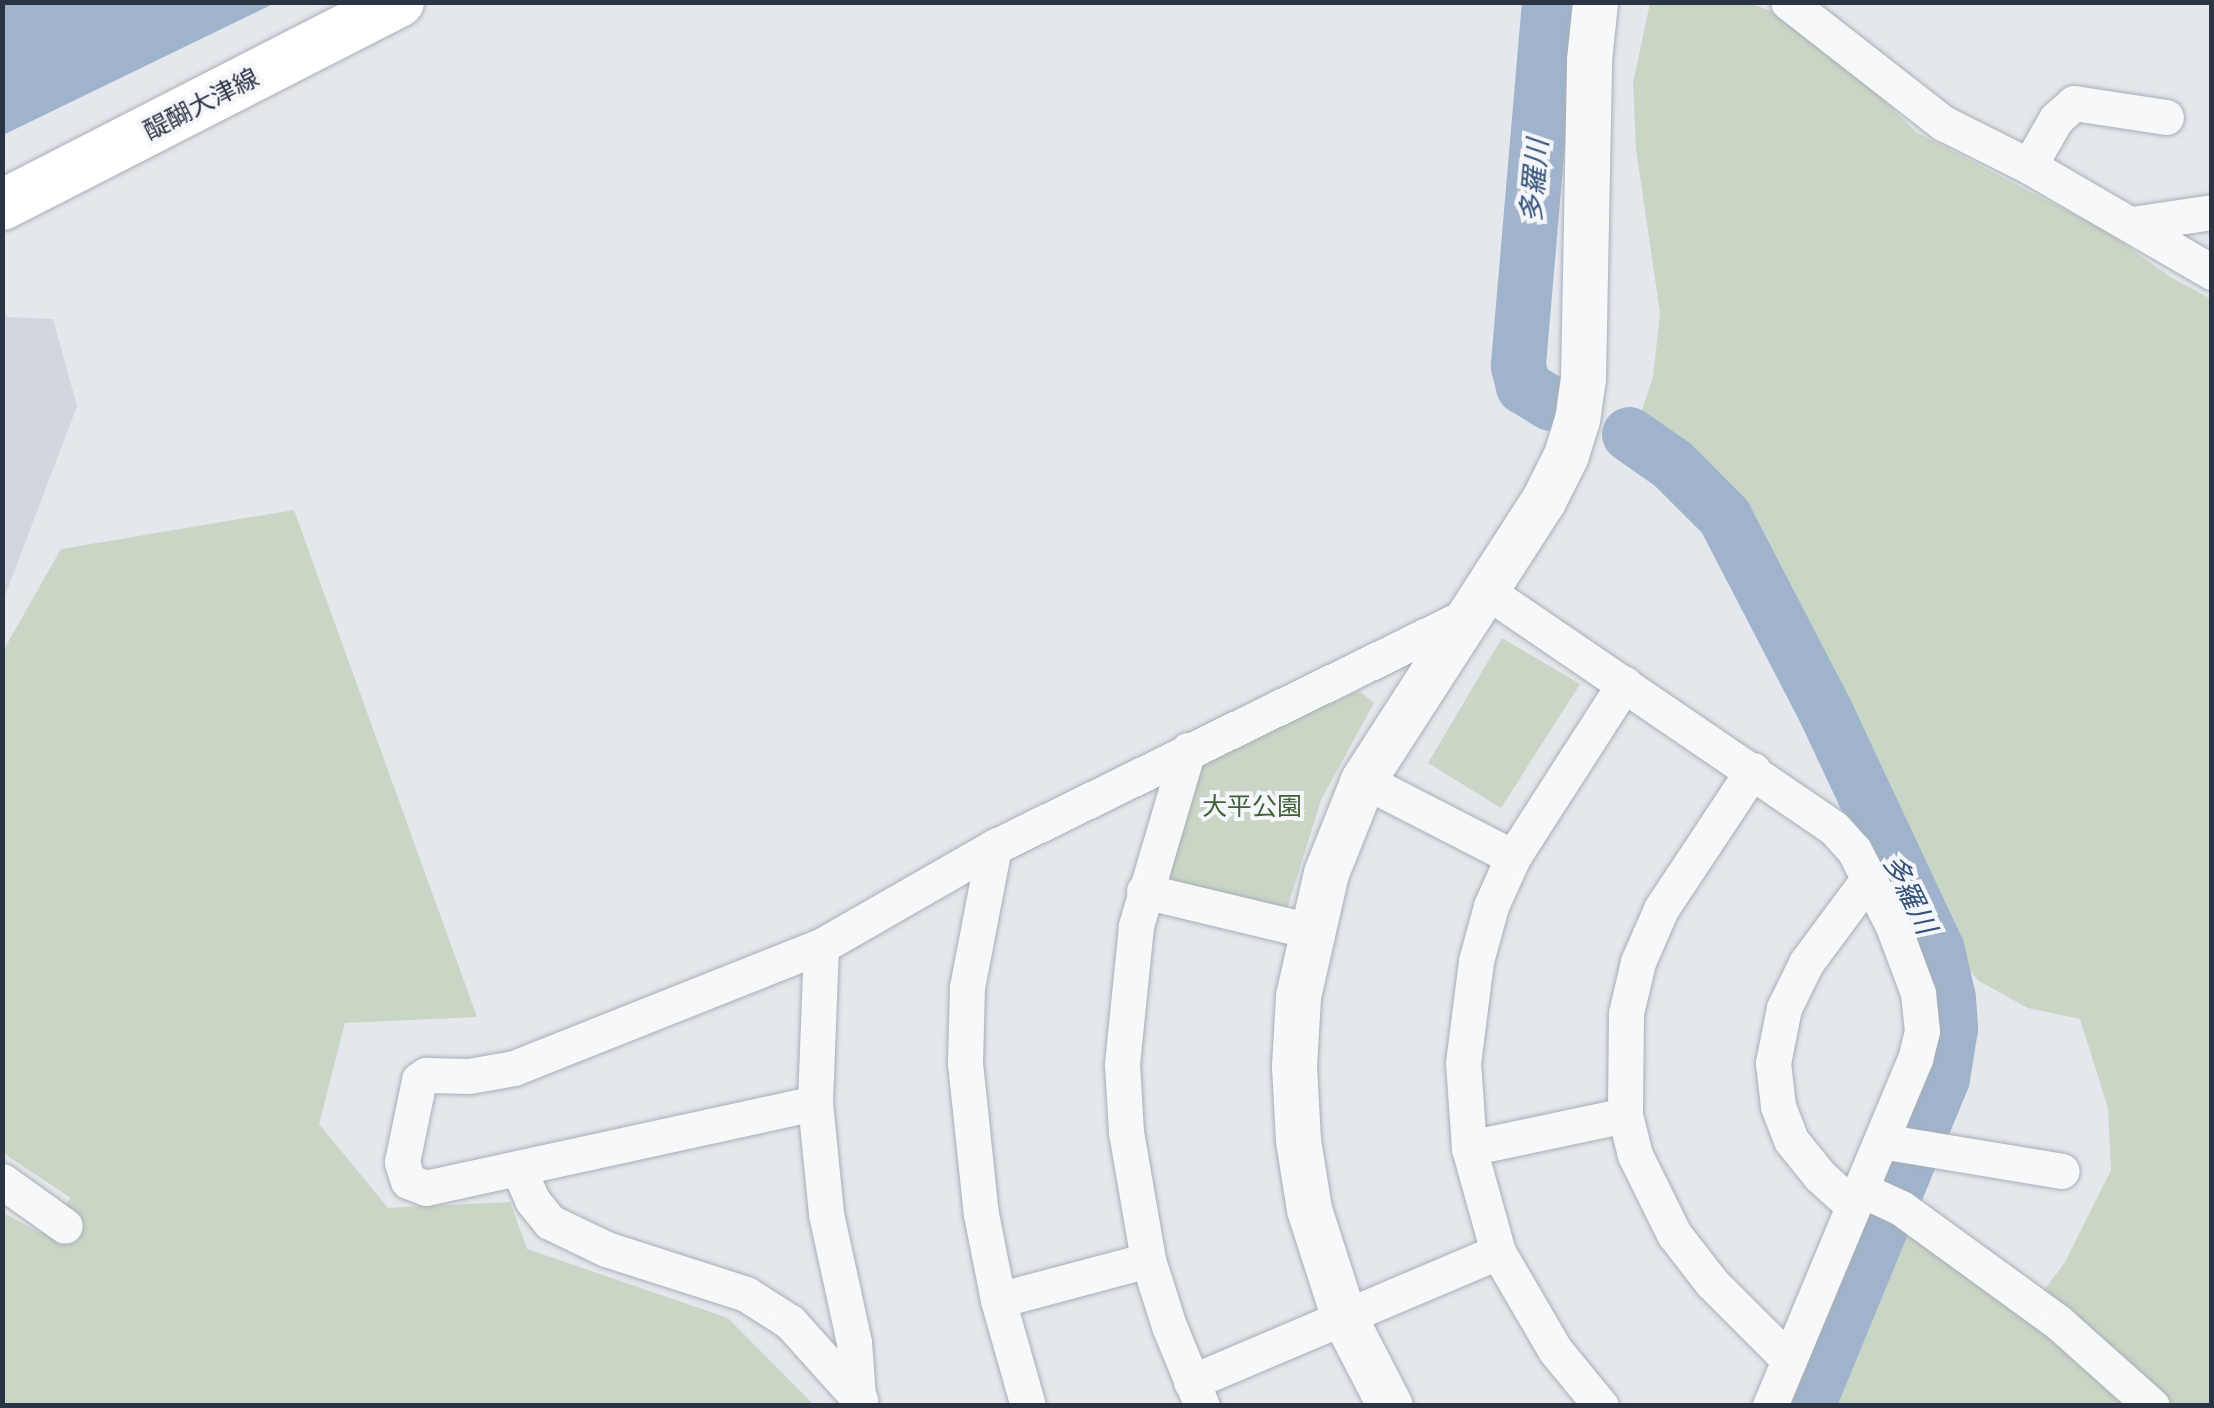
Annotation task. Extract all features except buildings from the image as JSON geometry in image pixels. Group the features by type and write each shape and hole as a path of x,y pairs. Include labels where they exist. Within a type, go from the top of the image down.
{"main road":[{"name":"醍醐大津線","path":"2,204 399,2"}],"street":[{"path":"1390,1406 1323,1264 1298,1140 1296,1031 1310,932 1326,872 1362,780 1543,501 1566,455 1582,378 1589,60 1594,2"},
{"path":"1788,2 1913,103 2212,272"},
{"path":"2029,166 2056,119 2074,102 2166,117"},
{"path":"2132,224 2212,212"},
{"path":"1477,602 1624,684 1834,828 1854,850 1869,878 1893,926 1918,993 1922,1030 1915,1059 1770,1406"},
{"path":"815,1103 426,1188 408,1180 402,1162 419,1080 426,1076 469,1076 514,1068 821,946 994,847 1188,750 1328,686 1477,602"},
{"path":"1328,686 1378,676 1388,678 1405,710"},
{"path":"1602,1406 1554,1350 1498,1252 1469,1148 1463,1063 1468,1014 1491,906 1513,857 1624,684"},
{"path":"1188,750 1136,926 1122,1064 1126,1132 1148,1260 1197,1394 1344,1315 1498,1252"},
{"path":"1753,770 1662,909 1638,962 1626,1014 1625,1115 1645,1182 1674,1234 1712,1283 1789,1360"},
{"path":"1362,780 1513,857"},
{"path":"994,847 968,987 964,1064 980,1214 998,1300 1028,1406"},
{"path":"1869,878 1806,963 1784,1008 1772,1063 1778,1106 1791,1140 1820,1176 1856,1198 1901,1208 2042,1310 2152,1406"},
{"path":"1144,891 1310,932"},
{"path":"821,946 815,1103 826,1214 854,1342 861,1402"},
{"path":"1469,1148 1625,1115"},
{"path":"1881,1141 2062,1171"},
{"path":"518,1168 532,1200 550,1222 606,1250 746,1294 790,1322 861,1402"},
{"path":"2,1182 66,1226"},
{"path":"998,1300 1148,1260"}],"shaded area":[{"path":"3,310 7,317 53,319 77,406 3,601"}],"green space":[{"path":"1650,3 1750,3 1778,14 1863,80 1916,132 2104,230 2172,278 2211,299 2211,1405 1823,1405 1897,1222 2023,1319 2065,1262 2111,1170 2108,1108 2080,1019 2028,1008 1979,981 1943,940 1734,510 1637,425 1653,377 1660,313 1636,149 1633,83"},
{"path":"294,510 477,1017 345,1023 319,1124 388,1208 510,1202 527,1249 728,1318 814,1405 3,1405 2,1212 41,1233 71,1198 3,1153 3,651 61,549"},
{"path":"1502,638 1580,684 1501,808 1428,763"},
{"name":"大平公園","path":"1359,691 1374,703 1321,800 1288,906 1281,911 1174,883 1168,872 1198,768 1205,759"}],"water":[{"path":"3,2 275,2 275,3 3,135"}],"waterway":[{"name":"多羅川","path":"1549,2 1518,366 1523,386 1550,403"},
{"name":"多羅川","path":"1629,434 1672,464 1724,516 1826,713 1937,950 1948,998 1950,1028 1942,1078 1807,1406"}]}
